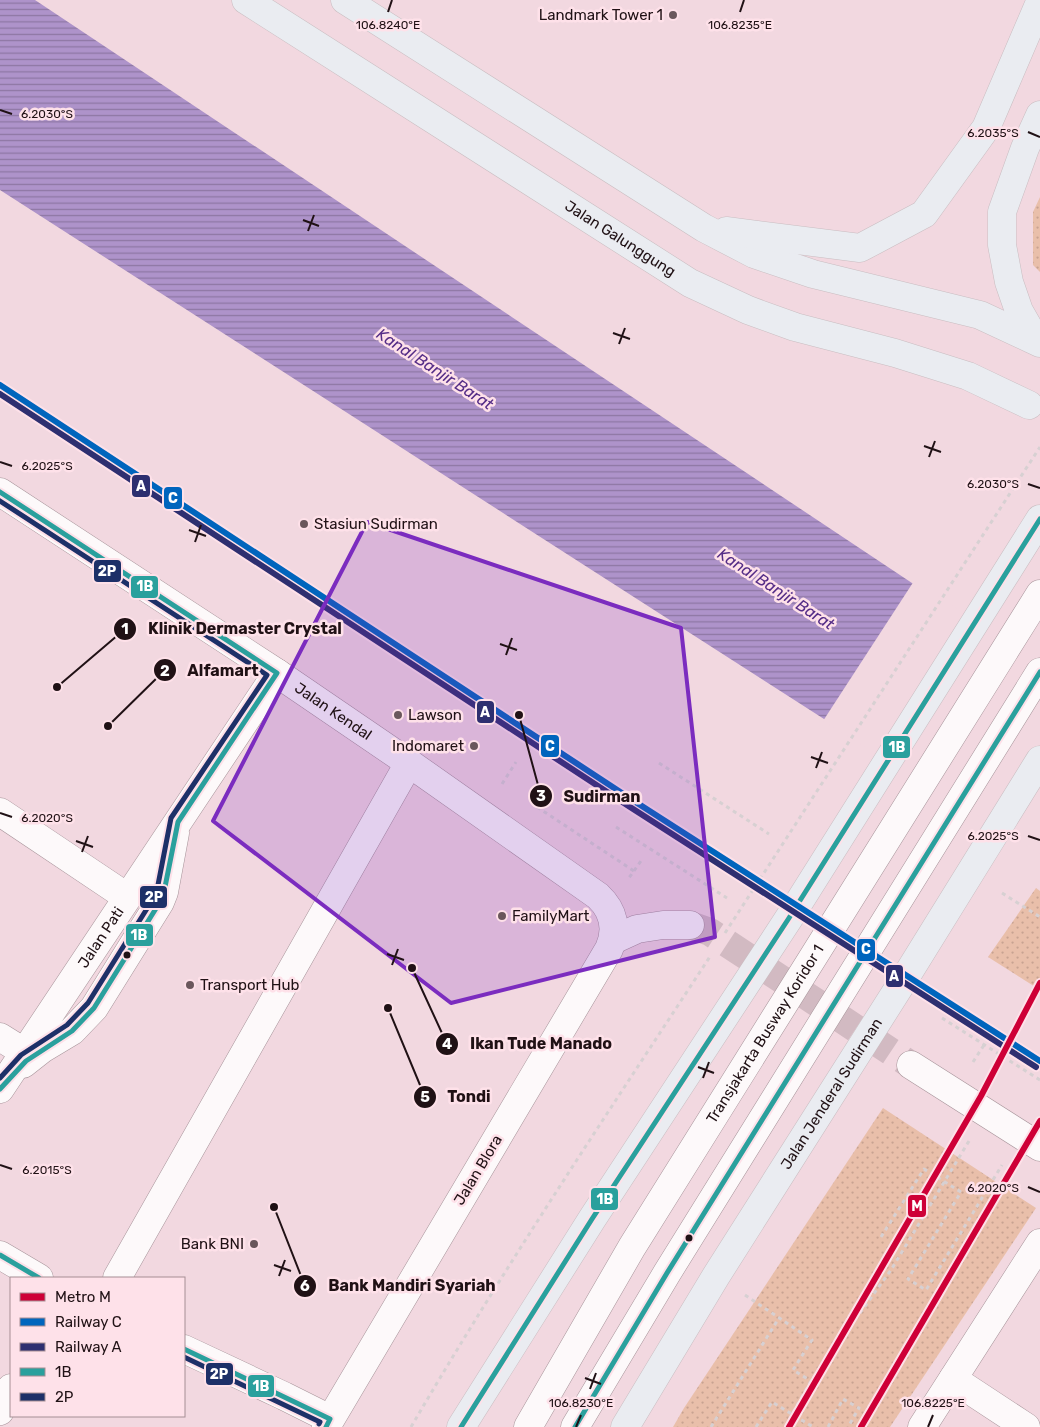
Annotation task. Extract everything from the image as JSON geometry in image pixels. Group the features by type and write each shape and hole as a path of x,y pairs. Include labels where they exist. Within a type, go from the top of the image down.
{"main road":[{"name":"Jalan Galunggung","path":"246,0 690,283 748,310 795,327 895,353 968,376 1028,405"},
{"path":"345,0 704,228 754,254 805,271 980,315 1037,341"},
{"path":"704,228 860,248 924,214 986,128 1040,2"},
{"path":"1037,341 1019,311 1009,282 1002,245 1002,212 1025,148 1040,115"},
{"path":"461,1427 592,1219 789,918 1040,519"},
{"name":"Jalan Jenderal Sudirman","path":"624,1427 716,1276 905,978 1040,760"}],"street":[{"name":"Jalan Kendal","path":"0,492 277,673 598,896 609,909 614,924 613,940"},
{"name":"Transjakarta Busway Koridor 1","path":"528,1427 632,1247 1040,594"},
{"path":"575,1427 667,1273 1040,672"},
{"name":"Jalan Pati","path":"0,1089 277,673"},
{"path":"118,1277 409,763"},
{"path":"0,812 127,897"},
{"path":"0,1089 26,1061 72,1031 94,1008 160,902 164,892 178,822"},
{"path":"613,940 637,929 663,925 690,925"},
{"name":"Jalan Blora","path":"328,1423 613,940"},
{"path":"0,1037 24,1052"},
{"path":"911,1065 1030,1141"},
{"path":"922,1427 1040,1243"},
{"path":"0,1255 38,1277"},
{"path":"185,1349 269,1388 328,1423"},
{"path":"953,1380 1026,1427"},
{"path":"0,1411 10,1390"}],"path":[{"path":"721,938 1040,447"},
{"path":"659,763 769,834"},
{"path":"616,827 727,898"},
{"path":"634,871 643,858"},
{"path":"1002,893 1040,917"},
{"path":"411,1427 550,1202 711,955"},
{"path":"942,1018 1040,1080"},
{"path":"786,1427 811,1381 891,1270 969,1141"},
{"path":"881,1237 924,1169 961,1192 908,1279 926,1290 1030,1141"},
{"path":"716,1276 812,1340 793,1370 811,1381"},
{"path":"711,1427 779,1318"},
{"path":"828,1427 843,1400 859,1408 848,1427"},
{"path":"756,1427 772,1402 813,1427"}],"highlighted area":[{"path":"367,522 681,628 715,937 451,1003 213,821"}],"shaded area":[{"path":"1040,197 1040,272 1033,265 1033,212"},
{"path":"1036,888 1040,891 1040,990 988,957"},
{"path":"883,1108 1036,1208 890,1427 673,1427 684,1408"}],"water":[{"name":"Kanal Banjir Barat","path":"0,0 35,0 912,583 1040,665 1040,852 824,719 0,190"}],"pier":[{"path":"914,581 1040,662 1040,854 823,721"}],"tunnel":[{"path":"690,925 710,932 911,1065"}],"metro line":[{"name":"M","path":"789,1427 981,1096 1040,983"},
{"name":"M","path":"861,1427 1040,1121"}],"rail line":[{"name":"C","path":"0,385 634,801 1040,1061"},
{"name":"A","path":"0,394 630,807 1036,1067"}],"transit line":[{"name":"1B","path":"0,492 277,673 178,822 164,892 160,902 94,1008 72,1031 26,1061 0,1089"},
{"name":"2P","path":"0,501 267,675 171,818 157,890 153,899 88,1003 67,1025 21,1055 0,1078"},
{"name":"1B","path":"461,1427 592,1219 789,918 1040,519"},
{"name":"1B","path":"575,1427 667,1273 1040,672"},
{"name":"1B","path":"0,1255 37,1277"},
{"name":"1B","path":"185,1349 330,1419 326,1427"},
{"name":"2P","path":"185,1357 320,1422 319,1424"}],"place":[{"name":"Landmark Tower 1","path":"673,15"},
{"name":"Stasiun Sudirman","path":"304,524"},
{"name":"Klinik Dermaster Crystal","path":"57,687"},
{"name":"Lawson","path":"398,715"},
{"name":"Sudirman","path":"519,715"},
{"name":"Alfamart","path":"108,726"},
{"name":"Indomaret","path":"474,746"},
{"name":"FamilyMart","path":"502,916"},
{"name":"Ikan Tude Manado","path":"412,968"},
{"name":"Transport Hub","path":"190,985"},
{"name":"Tondi","path":"388,1008"},
{"name":"Bank Mandiri Syariah","path":"274,1207"},
{"name":"Bank BNI","path":"254,1244"}]}
